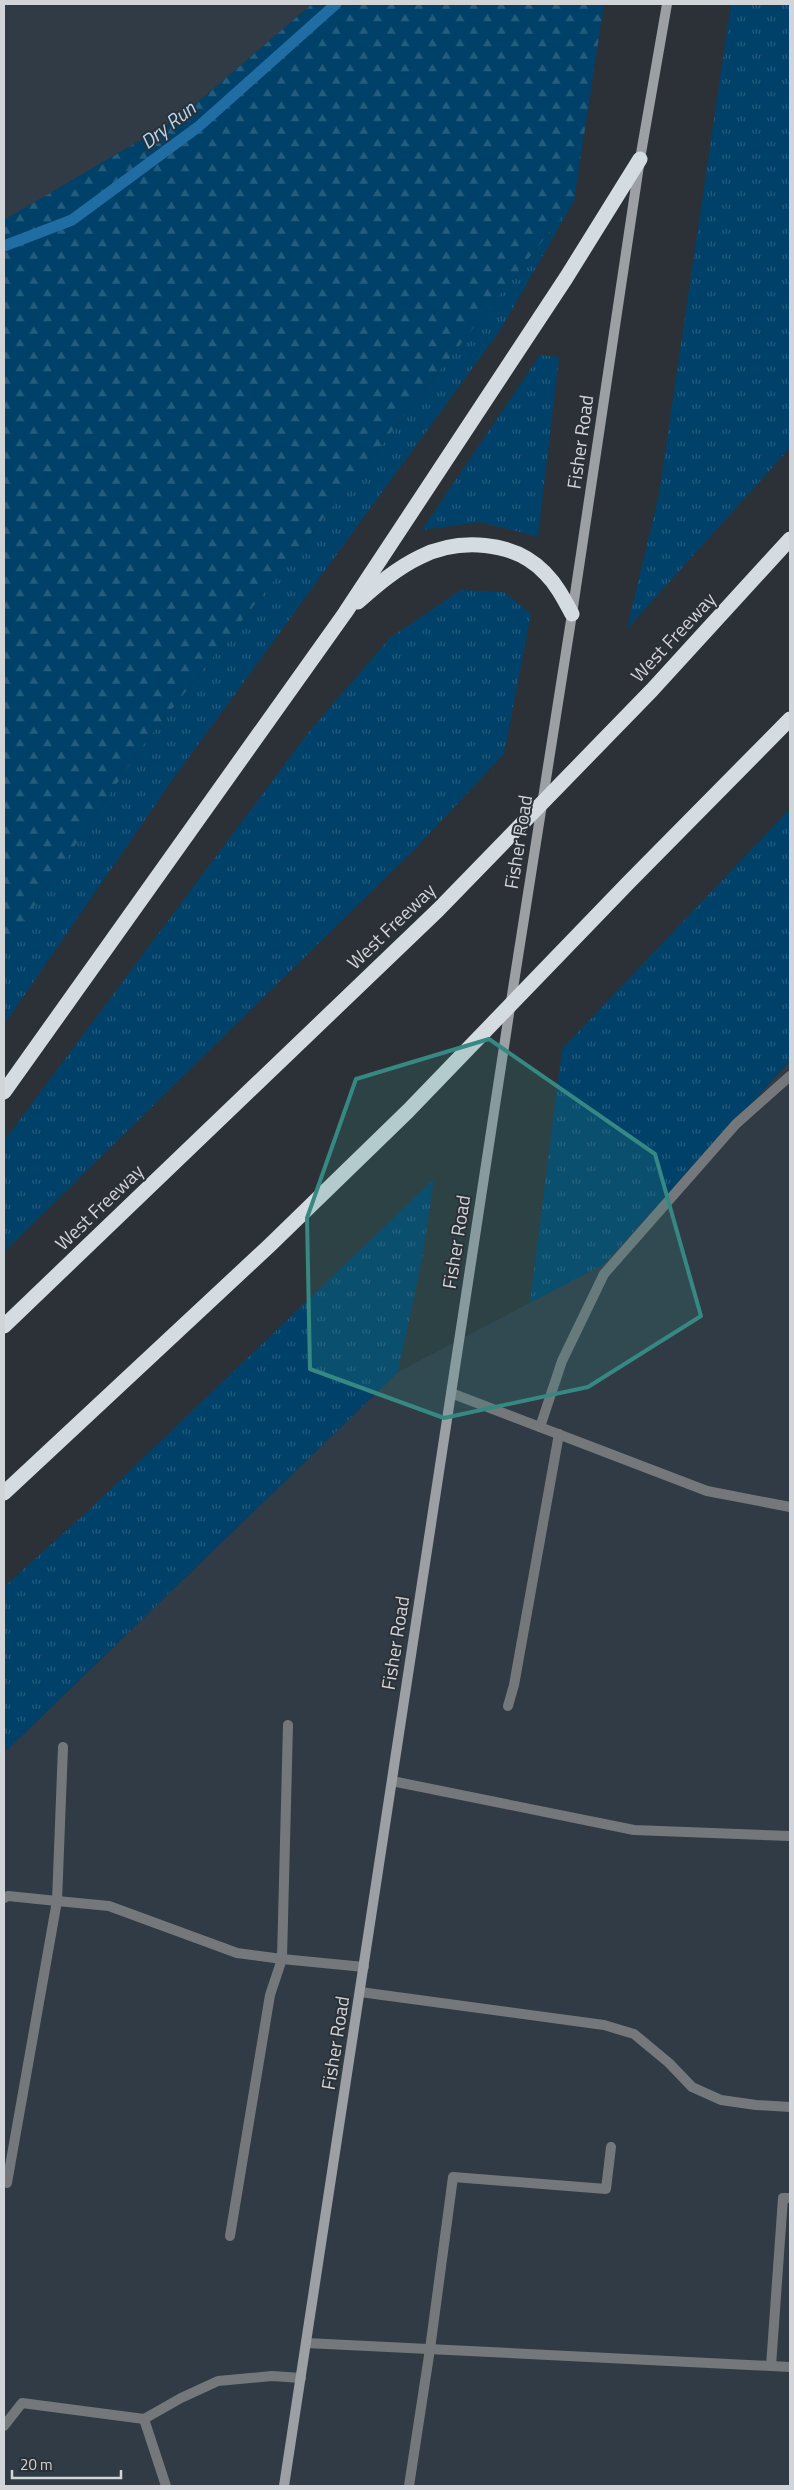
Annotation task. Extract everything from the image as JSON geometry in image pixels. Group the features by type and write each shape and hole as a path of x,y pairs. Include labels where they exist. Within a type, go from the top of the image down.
{"highway":[{"path":"4,1092 345,612 566,278 640,159"},
{"name":"West Freeway","path":"4,1326 438,910 652,690 790,539"},
{"path":"345,612 390,575 420,556 447,547 473,545 498,547 522,556 544,571 560,590 572,614"},
{"path":"4,1493 270,1245 408,1111 629,882 790,719"}],"main road":[{"name":"Fisher Road","path":"284,2486 572,614 640,159 667,4"}],"lane":[{"path":"540,1427 562,1361 604,1274 736,1124 790,1076"},
{"path":"451,1393 707,1491 790,1507"},
{"path":"508,1706 514,1685 559,1434"},
{"path":"230,2236 270,1995 282,1959 288,1725"},
{"path":"7,2183 57,1901 63,1747"},
{"path":"392,1780 634,1830 790,1836"},
{"path":"4,1898 8,1896 109,1906 236,1953 364,1967"},
{"path":"360,1992 604,2025 634,2034 669,2063 692,2087 721,2100 756,2106 790,2107"},
{"path":"409,2486 453,2177 606,2190 611,2147"},
{"path":"771,2366 782,2198 790,2198"},
{"path":"306,2343 790,2367"},
{"path":"4,2426 22,2403 144,2419 181,2398 218,2381 272,2376 300,2378"},
{"path":"144,2419 166,2486"}],"highlighted area":[{"path":"489,1039 655,1154 701,1316 588,1387 444,1418 310,1369 307,1218 356,1079"}],"shaded area":[{"path":"4,4 312,4 182,116 4,220"},
{"path":"790,1061 790,2486 4,2486 4,1753 398,1372 604,1264"}],"green space":[{"path":"312,4 604,4 574,201 141,748 4,950 4,220 182,116"},
{"path":"731,4 790,4 790,448 627,629 659,494"},
{"path":"574,201 501,329 171,782 4,1025 4,950 141,748"},
{"path":"540,355 559,357 538,537 481,522 422,530"},
{"path":"461,590 504,592 531,614 504,754 416,848 4,1252 4,1141 308,733 390,638"},
{"path":"790,809 790,1061 604,1264 530,1303 562,1049"},
{"path":"434,1179 423,1254 398,1372 4,1753 4,1587 89,1510"}],"waterway":[{"name":"Dry Run","path":"4,246 72,220 198,127 336,4"}]}
